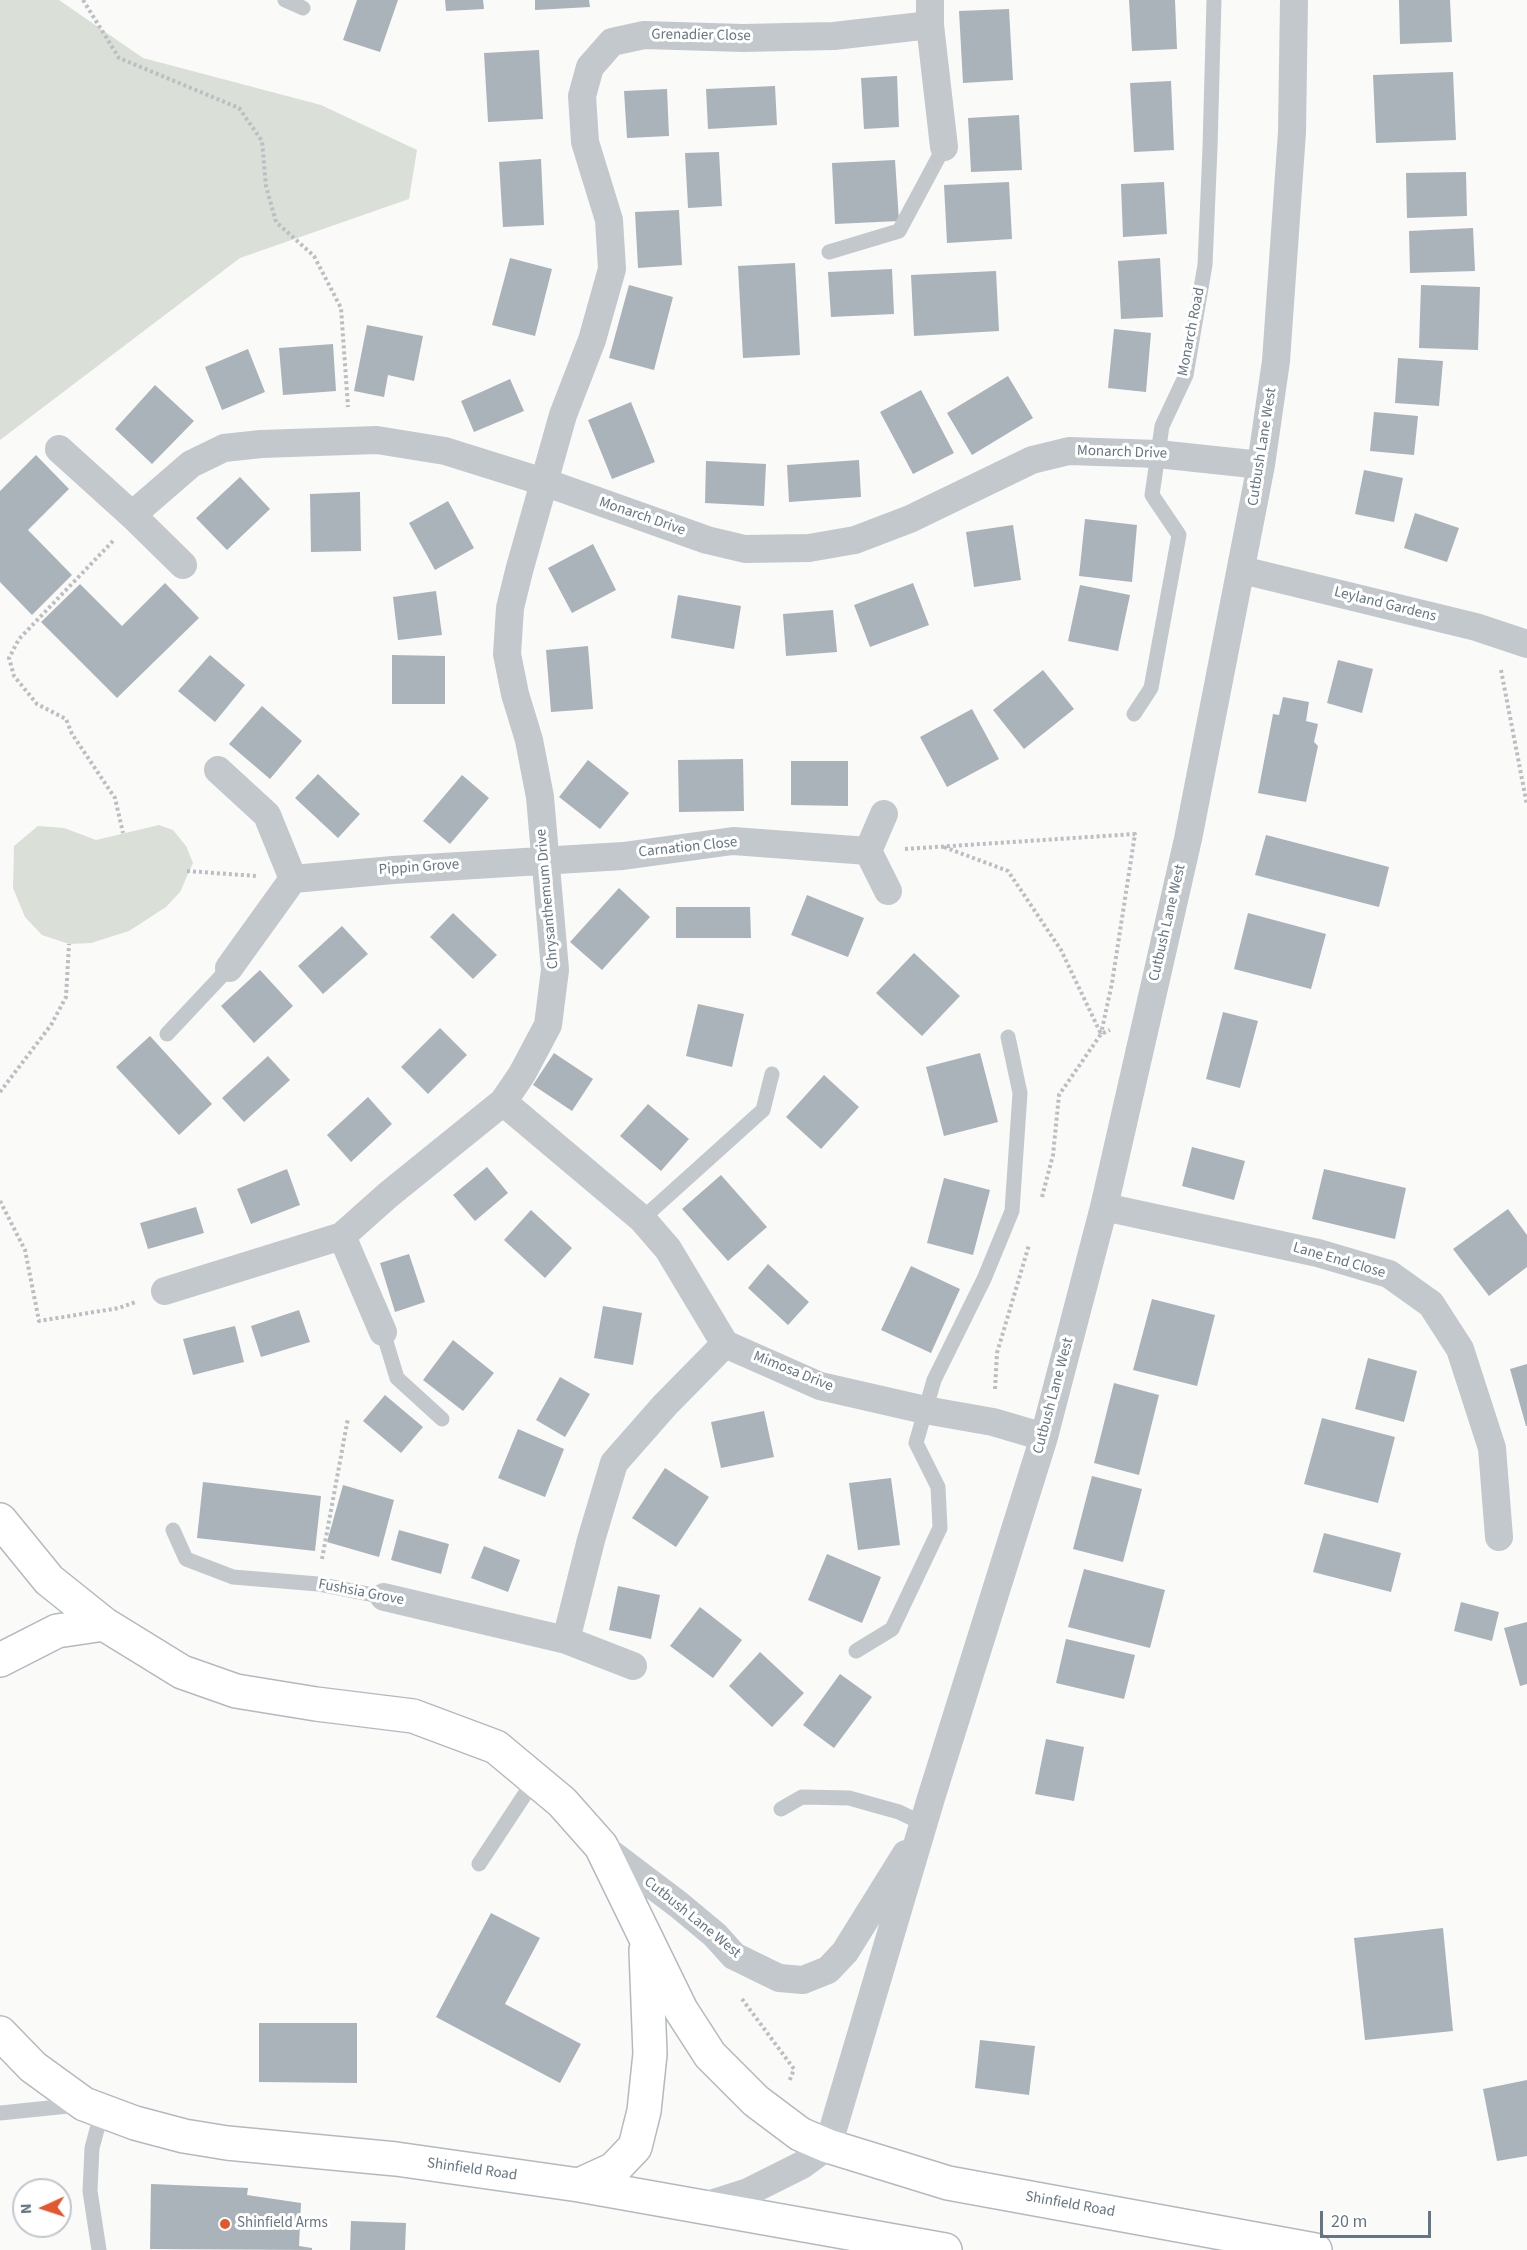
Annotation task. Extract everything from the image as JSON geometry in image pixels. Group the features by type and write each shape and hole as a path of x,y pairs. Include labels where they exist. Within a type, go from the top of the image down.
{"main road":[{"name":"Shinfield Road","path":"0,1520 49,1580 104,1624 182,1672 236,1691 413,1716 496,1747 562,1802 601,1846 681,2010 710,2055 756,2101 800,2134 828,2146 948,2183 1315,2250"},
{"path":"0,1660 57,1631 104,1624"},
{"path":"579,2185 614,2169 635,2147 644,2111 650,2054 646,1940"},
{"path":"0,2032 33,2067 93,2108"},
{"name":"Shinfield Road","path":"93,2108 184,2136 227,2143 396,2159 579,2185 945,2250"}],"street":[{"name":"Cutbush Lane West","path":"828,2146 924,1824 1044,1437 1104,1207 1188,839 1262,465 1277,338 1292,132 1294,0"},
{"name":"Grenadier Close","path":"544,482 563,415 592,340 612,268 609,220 585,142 582,96 590,68 612,42 644,35 743,38 834,36 930,12 944,147"},
{"name":"Monarch Drive","path":"134,516 190,464 224,448 261,444 377,441 445,451 544,482 707,540 745,549 810,548 855,540 910,519 1032,460 1069,451 1158,454 1262,465"},
{"path":"59,449 134,516 183,565"},
{"name":"Chrysanthemum Drive","path":"165,1291 342,1236 413,1174 503,1102 522,1074 548,1025 555,970 540,797 529,740 515,694 507,654 510,608 544,482"},
{"name":"Leyland Gardens","path":"1242,570 1465,625 1527,644"},
{"path":"218,771 267,816 293,879 229,968"},
{"path":"884,814 868,851 888,891"},
{"name":"Carnation Close","path":"544,860 623,856 733,841 868,851"},
{"name":"Pippin Grove","path":"293,879 544,860"},
{"path":"503,1102 642,1219 668,1249 725,1344 665,1405 614,1463 591,1540 566,1640"},
{"name":"Lane End Close","path":"1104,1207 1318,1253 1379,1271 1389,1274 1431,1304 1460,1349 1492,1448 1499,1537"},
{"path":"342,1236 383,1332"},
{"name":"Mimosa Drive","path":"725,1344 820,1386 925,1410 993,1422 1044,1437"},
{"name":"Fushsia Grove","path":"384,1596 566,1640 633,1666"},
{"name":"Cutbush Lane West","path":"601,1846 679,1905 715,1935 734,1956 779,1978 803,1980 828,1970 845,1952 924,1824"},
{"path":"701,2207 748,2192 802,2165 828,2146"}],"lane":[{"path":"285,0 303,8"},
{"name":"Monarch Road","path":"1134,714 1151,688 1179,535 1152,495 1162,426 1186,375 1204,264 1214,0"},
{"name":"Grenadier Close","path":"829,252 899,231 944,147"},
{"path":"167,1034 229,968"},
{"path":"856,1651 891,1629 940,1528 938,1487 916,1443 934,1380 984,1279 1012,1211 1020,1093 1008,1037"},
{"path":"642,1219 763,1110 772,1074"},
{"path":"383,1332 397,1378 442,1419"},
{"name":"Fushsia Grove","path":"173,1530 186,1558 233,1577 318,1584 384,1596"},
{"path":"479,1864 535,1779"},
{"path":"781,1809 802,1797 849,1798 899,1812 924,1824"},
{"path":"93,2108 90,2191 99,2250"},
{"name":"Shinfield Road","path":"0,2113 93,2108"}],"path":[{"path":"83,0 119,58 239,108 262,141 266,186 276,222 314,256 341,308 348,441"},
{"path":"123,834 115,798 72,735 66,719 37,704 14,676 9,658 19,639 134,516"},
{"path":"1493,633 1527,805"},
{"path":"868,851 1136,834 1112,983 1101,1034 1059,1095 1053,1155 1039,1208"},
{"path":"943,846 1008,871 1060,950 1101,1034"},
{"path":"187,871 293,879"},
{"path":"0,1092 51,1025 66,997 69,944"},
{"path":"1101,1034 1148,1012"},
{"path":"0,1201 25,1250 39,1321 119,1308 165,1291"},
{"path":"993,1422 997,1353 1031,1240"},
{"path":"318,1584 348,1418"},
{"path":"736,1990 794,2069"}],"shaded area":[{"path":"0,0 59,0 143,58 321,105 417,150 409,199 240,258 0,440"},
{"path":"159,825 173,830 186,846 193,863 180,892 166,907 129,931 91,943 69,944 42,935 25,917 13,888 14,846 38,826 64,828 96,840"}],"building":[{"path":"357,0 398,0 380,52 343,40"},
{"path":"445,0 483,0 484,9 446,11"},
{"path":"535,0 589,0 590,7 535,10"},
{"path":"1129,0 1175,0 1177,49 1132,51"},
{"path":"1399,0 1450,0 1452,42 1400,44"},
{"path":"1009,9 1013,80 963,83 959,11"},
{"path":"539,50 543,119 488,122 484,53"},
{"path":"1453,72 1456,140 1376,143 1373,75"},
{"path":"897,76 899,127 864,129 861,78"},
{"path":"1171,81 1174,150 1134,152 1130,83"},
{"path":"775,86 777,125 708,129 706,89"},
{"path":"667,89 669,136 627,138 624,91"},
{"path":"1019,115 1022,170 971,172 968,118"},
{"path":"719,152 722,206 688,208 685,153"},
{"path":"541,159 544,225 503,227 499,162"},
{"path":"895,160 899,221 835,224 832,163"},
{"path":"1466,172 1467,216 1407,218 1406,173"},
{"path":"1009,182 1012,239 947,243 944,185"},
{"path":"1164,182 1167,234 1123,237 1121,184"},
{"path":"679,210 682,265 638,268 635,212"},
{"path":"1473,228 1475,271 1410,273 1409,231"},
{"path":"510,258 552,269 535,336 492,325"},
{"path":"1160,258 1163,317 1121,319 1118,261"},
{"path":"795,263 800,355 743,358 738,266"},
{"path":"892,269 894,314 831,317 828,272"},
{"path":"996,271 999,331 914,336 911,275"},
{"path":"629,285 673,297 654,370 609,358"},
{"path":"1421,285 1480,287 1478,350 1419,348"},
{"path":"367,325 423,336 414,381 388,375 384,397 354,391"},
{"path":"1114,329 1151,333 1146,392 1108,388"},
{"path":"333,344 336,391 283,395 279,348"},
{"path":"248,349 265,392 222,410 205,367"},
{"path":"1398,358 1443,361 1439,406 1395,403"},
{"path":"1008,376 1033,418 972,455 947,413"},
{"path":"510,379 524,411 474,432 461,401"},
{"path":"155,385 194,421 152,464 115,429"},
{"path":"921,390 954,453 913,474 880,412"},
{"path":"631,402 655,462 612,479 588,420"},
{"path":"1374,412 1418,416 1414,455 1370,451"},
{"path":"36,455 69,489 28,530 72,575 32,615 0,582 0,491"},
{"path":"859,460 861,497 789,502 787,465"},
{"path":"706,461 766,464 764,506 705,503"},
{"path":"1364,470 1403,478 1394,522 1355,514"},
{"path":"240,477 270,509 227,550 196,518"},
{"path":"360,492 361,551 311,552 310,494"},
{"path":"448,501 474,548 435,570 409,523"},
{"path":"1415,513 1459,528 1447,562 1404,548"},
{"path":"1085,519 1137,525 1132,582 1079,576"},
{"path":"1013,525 1021,580 974,587 966,532"},
{"path":"593,544 616,590 572,613 548,568"},
{"path":"165,583 199,618 117,698 41,622 80,584 122,626"},
{"path":"913,583 929,625 870,647 854,605"},
{"path":"1080,585 1130,595 1118,651 1068,641"},
{"path":"436,591 442,635 398,640 393,597"},
{"path":"678,595 741,606 734,649 671,638"},
{"path":"833,610 837,652 786,656 783,614"},
{"path":"588,646 593,709 551,712 546,650"},
{"path":"210,655 245,685 215,722 178,691"},
{"path":"392,655 445,656 445,704 392,704"},
{"path":"1338,660 1373,669 1362,713 1327,703"},
{"path":"1043,670 1074,709 1024,749 993,710"},
{"path":"1283,697 1309,702 1306,721 1318,724 1314,742 1318,746 1306,802 1258,793 1273,714 1279,715"},
{"path":"262,706 302,741 270,779 229,744"},
{"path":"972,709 999,759 947,787 920,737"},
{"path":"743,759 744,811 679,812 678,760"},
{"path":"588,760 629,793 600,829 559,797"},
{"path":"791,761 848,761 848,806 791,805"},
{"path":"318,774 360,814 338,838 295,798"},
{"path":"462,775 489,798 450,844 423,821"},
{"path":"1266,835 1389,867 1379,907 1255,875"},
{"path":"619,888 650,917 602,970 570,942"},
{"path":"807,895 864,918 848,957 791,935"},
{"path":"676,907 750,907 751,938 676,938"},
{"path":"453,913 497,955 473,979 430,937"},
{"path":"1248,913 1326,934 1311,989 1234,969"},
{"path":"342,926 368,954 323,994 298,966"},
{"path":"914,953 960,996 922,1036 876,993"},
{"path":"260,970 293,1006 254,1043 221,1006"},
{"path":"698,1004 744,1014 732,1067 686,1056"},
{"path":"1223,1012 1258,1021 1240,1088 1206,1079"},
{"path":"440,1028 467,1055 428,1094 401,1067"},
{"path":"150,1036 212,1104 179,1135 116,1067"},
{"path":"554,1053 593,1079 572,1111 533,1085"},
{"path":"980,1053 998,1122 944,1136 926,1067"},
{"path":"268,1056 290,1080 244,1122 222,1098"},
{"path":"824,1075 859,1107 821,1149 786,1117"},
{"path":"368,1097 392,1124 351,1162 327,1135"},
{"path":"648,1104 689,1139 661,1171 620,1136"},
{"path":"1192,1147 1245,1161 1234,1200 1182,1186"},
{"path":"487,1167 508,1193 475,1221 453,1195"},
{"path":"287,1169 300,1205 251,1224 237,1189"},
{"path":"1324,1169 1406,1188 1395,1239 1312,1219"},
{"path":"721,1175 767,1227 728,1261 682,1209"},
{"path":"944,1178 990,1190 973,1255 927,1243"},
{"path":"196,1207 204,1233 148,1249 140,1223"},
{"path":"1508,1209 1527,1235 1527,1267 1489,1296 1453,1249"},
{"path":"531,1210 572,1248 545,1278 504,1240"},
{"path":"409,1254 425,1302 395,1312 380,1263"},
{"path":"768,1264 809,1302 788,1325 748,1288"},
{"path":"911,1266 960,1289 931,1353 881,1330"},
{"path":"1152,1299 1215,1315 1197,1386 1133,1370"},
{"path":"603,1306 642,1313 633,1365 594,1358"},
{"path":"299,1310 310,1342 261,1357 251,1326"},
{"path":"235,1326 244,1362 193,1375 183,1339"},
{"path":"453,1340 494,1373 463,1411 423,1380"},
{"path":"1368,1358 1417,1371 1404,1422 1355,1409"},
{"path":"1527,1364 1527,1426 1526,1426 1510,1369"},
{"path":"560,1377 590,1394 565,1437 536,1420"},
{"path":"1114,1383 1159,1395 1139,1475 1094,1463"},
{"path":"385,1395 423,1427 401,1453 363,1421"},
{"path":"764,1411 774,1457 721,1468 711,1422"},
{"path":"1322,1418 1395,1437 1378,1503 1304,1484"},
{"path":"518,1429 564,1449 545,1497 498,1478"},
{"path":"665,1468 709,1497 676,1547 632,1518"},
{"path":"1092,1476 1142,1489 1123,1562 1073,1549"},
{"path":"891,1478 900,1545 858,1550 849,1483"},
{"path":"203,1482 321,1496 315,1551 197,1538"},
{"path":"343,1485 394,1500 379,1557 327,1542"},
{"path":"399,1530 449,1544 441,1574 391,1560"},
{"path":"1324,1533 1401,1553 1391,1592 1313,1572"},
{"path":"484,1546 520,1560 508,1592 471,1578"},
{"path":"827,1554 881,1577 862,1623 808,1600"},
{"path":"1084,1569 1165,1590 1150,1648 1068,1627"},
{"path":"618,1586 660,1595 651,1639 609,1630"},
{"path":"1461,1602 1499,1612 1492,1641 1454,1631"},
{"path":"700,1607 742,1640 713,1678 670,1646"},
{"path":"1527,1622 1527,1684 1520,1686 1504,1628"},
{"path":"1066,1639 1135,1655 1124,1699 1056,1683"},
{"path":"760,1652 804,1693 772,1727 729,1686"},
{"path":"840,1674 872,1697 834,1748 803,1725"},
{"path":"1046,1739 1084,1747 1074,1801 1035,1794"},
{"path":"491,1913 540,1938 505,2004 581,2044 560,2083 436,2017"},
{"path":"1443,1928 1453,2031 1365,2040 1354,1938"},
{"path":"259,2023 357,2023 357,2083 259,2082"},
{"path":"980,2040 1035,2046 1029,2095 975,2088"},
{"path":"1527,2080 1527,2156 1497,2161 1483,2089"},
{"name":"Shinfield Arms","path":"151,2184 248,2188 247,2195 301,2203 299,2246 312,2248 312,2250 150,2249"},
{"path":"351,2221 406,2223 405,2250 350,2250"}],"place":[{"name":"Shinfield Arms","path":"225,2224"}]}
